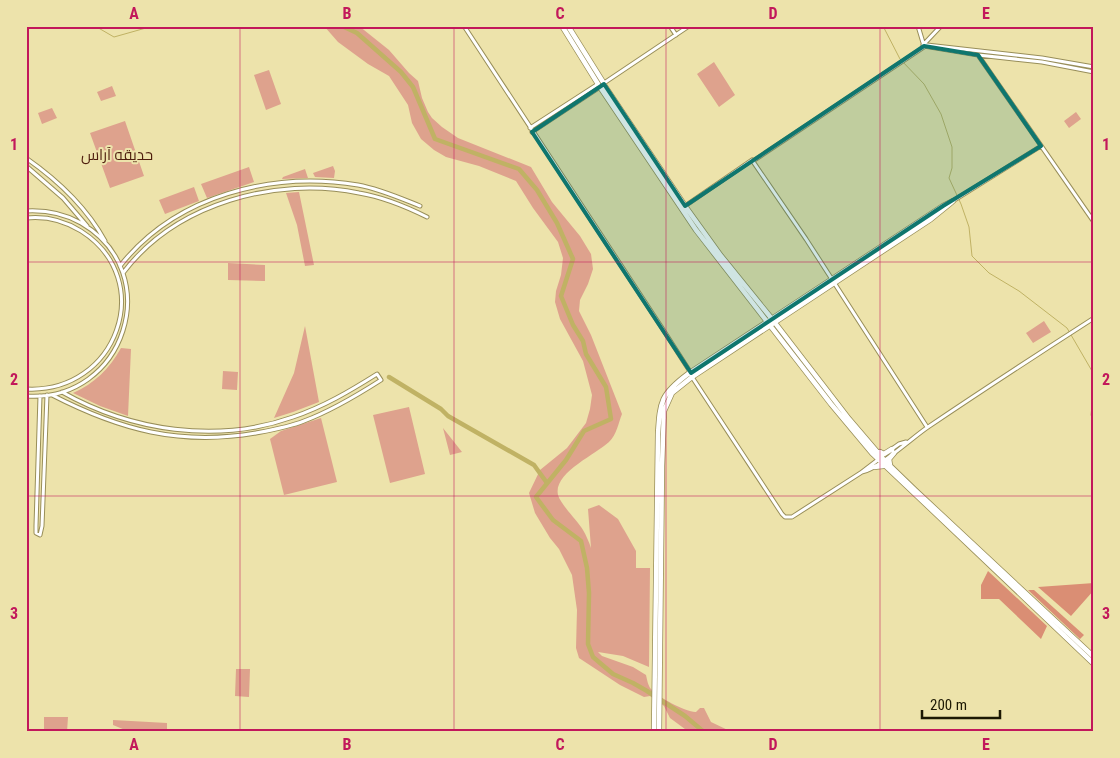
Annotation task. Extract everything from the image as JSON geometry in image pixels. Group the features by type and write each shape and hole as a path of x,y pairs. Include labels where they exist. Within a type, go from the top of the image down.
{"main road":[{"path":"562,26 685,206 772,322 849,420 873,446 883,454 893,451"},
{"path":"568,26 601,84 696,230 772,322 831,404 876,458 873,465 882,465 891,470"},
{"path":"654,732 664,411 672,393 691,375 952,202"},
{"path":"873,446 891,470 1094,664"},
{"path":"891,470 889,460 893,451"},
{"path":"872,453 881,459"},
{"path":"659,531 659,732"},
{"path":"1053,623 1094,657"}],"street":[{"path":"464,26 785,518 792,517 873,465 927,427 1094,318"},
{"path":"670,26 676,35"},
{"path":"531,130 690,26"},
{"path":"918,26 924,46"},
{"path":"685,206 924,46 941,26"},
{"path":"924,46 930,44 1042,58 1094,67"},
{"path":"924,46 978,55 1042,62 1094,72"},
{"path":"978,55 1094,222"},
{"path":"952,202 1041,146"},
{"path":"26,158 60,186 94,224 120,266 127,289 128,312 117,347 94,375 75,387 62,392 46,396 26,396"},
{"path":"753,162 927,427"},
{"path":"26,166 63,198 88,228 107,246"},
{"path":"120,266 156,232 184,213 220,197 256,186 296,181 335,182 371,188 420,206"},
{"path":"335,182 335,189"},
{"path":"123,274 149,247 187,219 222,203 257,193 302,188 335,189 382,198 427,217"},
{"path":"408,208 410,202"},
{"path":"26,212 49,212 71,218 88,228"},
{"path":"48,219 49,212"},
{"path":"184,213 187,219"},
{"path":"26,218 59,221 77,229 92,240 105,254 120,288 120,317 111,343 101,359 87,372 63,385 44,389 26,389"},
{"path":"88,228 94,224"},
{"path":"52,395 95,416 139,430 172,436 214,438 271,430 304,421 343,403 381,380 377,374 343,396 302,414 269,424 228,430 188,430 140,423 90,407 62,392"},
{"path":"40,396 36,533 40,535 42,526 46,396"},
{"path":"302,414 304,421"},
{"path":"139,430 140,423"}],"highlighted area":[{"path":"924,46 978,55 1041,146 943,206 691,373 532,132 604,84 685,206"}],"green space":[{"path":"324,26 359,26 389,50 418,81 428,112 442,127 458,138 531,167 552,202 580,236 591,254 593,269 580,300 579,311 591,335 622,414 612,439 568,472 558,487 558,495 583,530 591,548 588,509 599,505 618,519 636,551 636,568 650,568 649,667 623,656 598,652 602,656 633,667 646,675 650,688 666,700 692,712 704,708 711,722 732,732 689,732 670,718 664,706 650,696 644,697 620,685 579,658 576,648 577,610 572,575 559,549 535,513 529,493 540,470 567,448 586,423 592,395 583,361 560,319 555,302 563,258 558,242 516,181 479,166 446,157 421,139 412,123 408,105 389,76 368,64 338,42"},
{"path":"714,62 735,95 719,107 697,74"},
{"path":"269,70 281,104 266,110 254,75"},
{"path":"112,86 116,96 101,101 97,92"},
{"path":"52,108 57,118 42,124 38,113"},
{"path":"1076,112 1081,119 1069,128 1064,121"},
{"name":"حديقه آراس","path":"125,121 144,176 110,188 90,133"},
{"path":"333,166 335,171 334,178 315,177 313,173"},
{"path":"249,167 254,182 207,198 201,184"},
{"path":"305,169 308,178 282,179 283,177"},
{"path":"194,187 199,201 165,214 159,200"},
{"path":"299,192 314,265 305,266 297,225 286,193"},
{"path":"228,263 265,265 265,281 228,280"},
{"path":"1044,321 1051,332 1033,343 1026,333"},
{"path":"305,326 319,402 274,418 294,373"},
{"path":"121,348 131,349 128,416 100,406 73,393 101,375"},
{"path":"223,371 238,372 237,390 222,389"},
{"path":"409,407 425,474 390,483 373,415"},
{"path":"321,418 337,482 284,495 270,439 281,431"},
{"path":"443,428 462,452 450,455"},
{"path":"236,669 250,669 249,697 235,696"},
{"path":"44,717 68,717 67,732 44,732"},
{"path":"113,720 167,723 167,732 130,732 113,725"}],"shaded area":[{"path":"988,571 1047,626 1041,639 999,599 981,599 981,585"},
{"path":"1094,583 1094,590 1071,616 1038,587"},
{"path":"1028,590 1034,590 1084,635 1080,639"}],"waterway":[{"path":"95,26 114,37 153,26"},
{"path":"342,26 357,33 401,72 413,87 435,139 519,169 537,190 557,223 573,259 561,296 573,325 583,341 586,354 606,387 611,419 584,431 566,460 536,497 553,520 581,541 587,568 589,593 588,644 593,657 613,674 647,691 685,716 704,732"},
{"path":"883,26 900,59 924,84 941,114 952,147 952,168 949,178 969,227 972,256 989,273 1019,291 1067,328 1092,371 1094,382"},
{"path":"389,377 441,409 448,416 534,465 547,483"},
{"path":"1094,388 1091,415 1094,422"}]}
